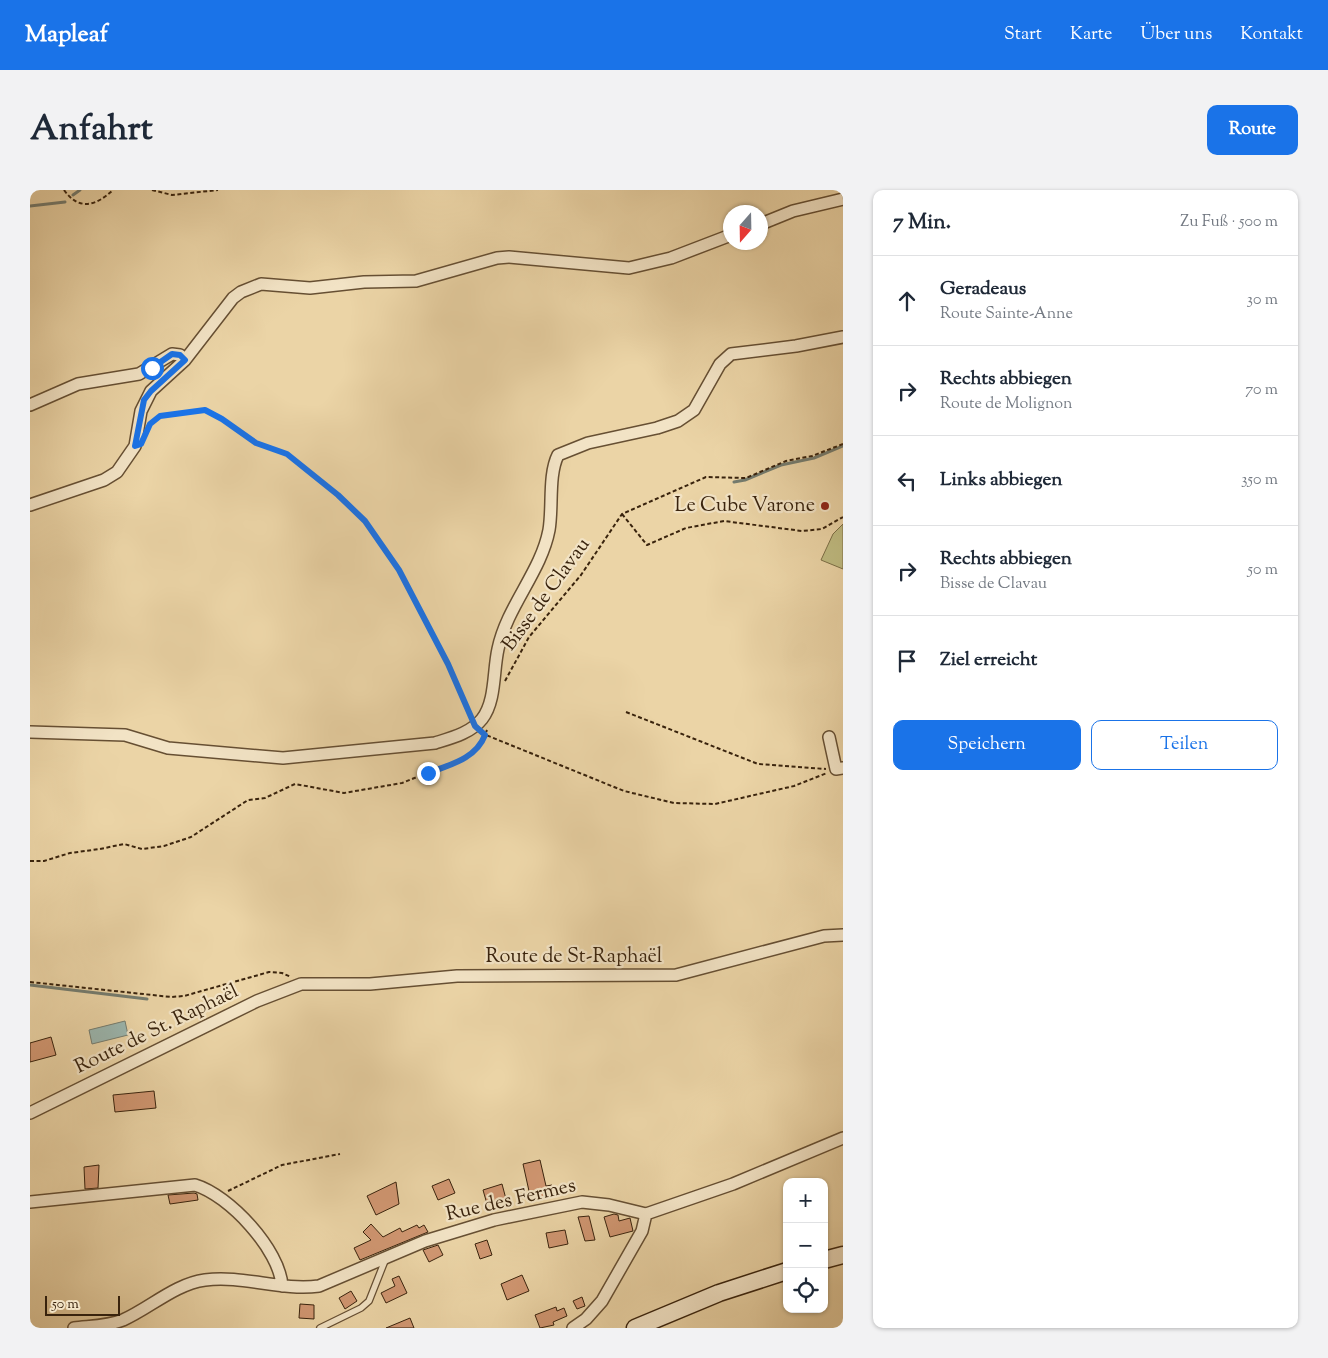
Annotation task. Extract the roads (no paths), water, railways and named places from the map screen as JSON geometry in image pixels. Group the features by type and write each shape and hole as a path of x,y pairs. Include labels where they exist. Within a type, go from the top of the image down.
{"street":[{"path":"768,221 793,210 843,199"},
{"path":"30,505 104,480 116,472 135,446 144,400 151,391 185,360 233,298 241,292 261,284 310,288 373,282 416,281 497,258 509,257 629,268 671,258 723,238"},
{"path":"30,732 125,736 168,748 283,758 435,743 475,726 483,718 490,700 498,648 509,618 546,544 550,528 553,465 558,455 588,443 657,428 678,421 694,410 720,364 731,354 796,346 843,336"},
{"path":"30,405 78,384 139,374 172,354 180,355 185,360"},
{"path":"829,737 839,769"},
{"name":"Route de St-Raphaël","path":"301,984 370,984 457,976 676,975 824,936 843,935"},
{"name":"Route de St. Raphaël","path":"30,1113 257,1001 301,984"},
{"path":"573,1328 586,1319 602,1301 642,1231 646,1214 733,1184 843,1138"},
{"path":"30,1202 195,1185 220,1196 269,1250 281,1275 282,1286"},
{"name":"Rue des Fermes","path":"74,1328 123,1320 188,1285 205,1280 246,1280 304,1288 319,1286 465,1227 572,1203 596,1203 646,1214"},
{"path":"828,1259 843,1255"},
{"path":"635,1328 719,1293 783,1272"}],"lane":[{"path":"320,1328 361,1308 369,1301 386,1258"}],"water":[{"path":"125,1021 128,1035 92,1044 89,1030"}],"waterway":[{"path":"73,195 80,190"},
{"path":"30,206 65,202"},
{"path":"734,482 745,480 781,465 814,458 843,446"},
{"path":"30,985 147,999"}],"place":[{"name":"Le Cube Varone","path":"825,506"}]}
